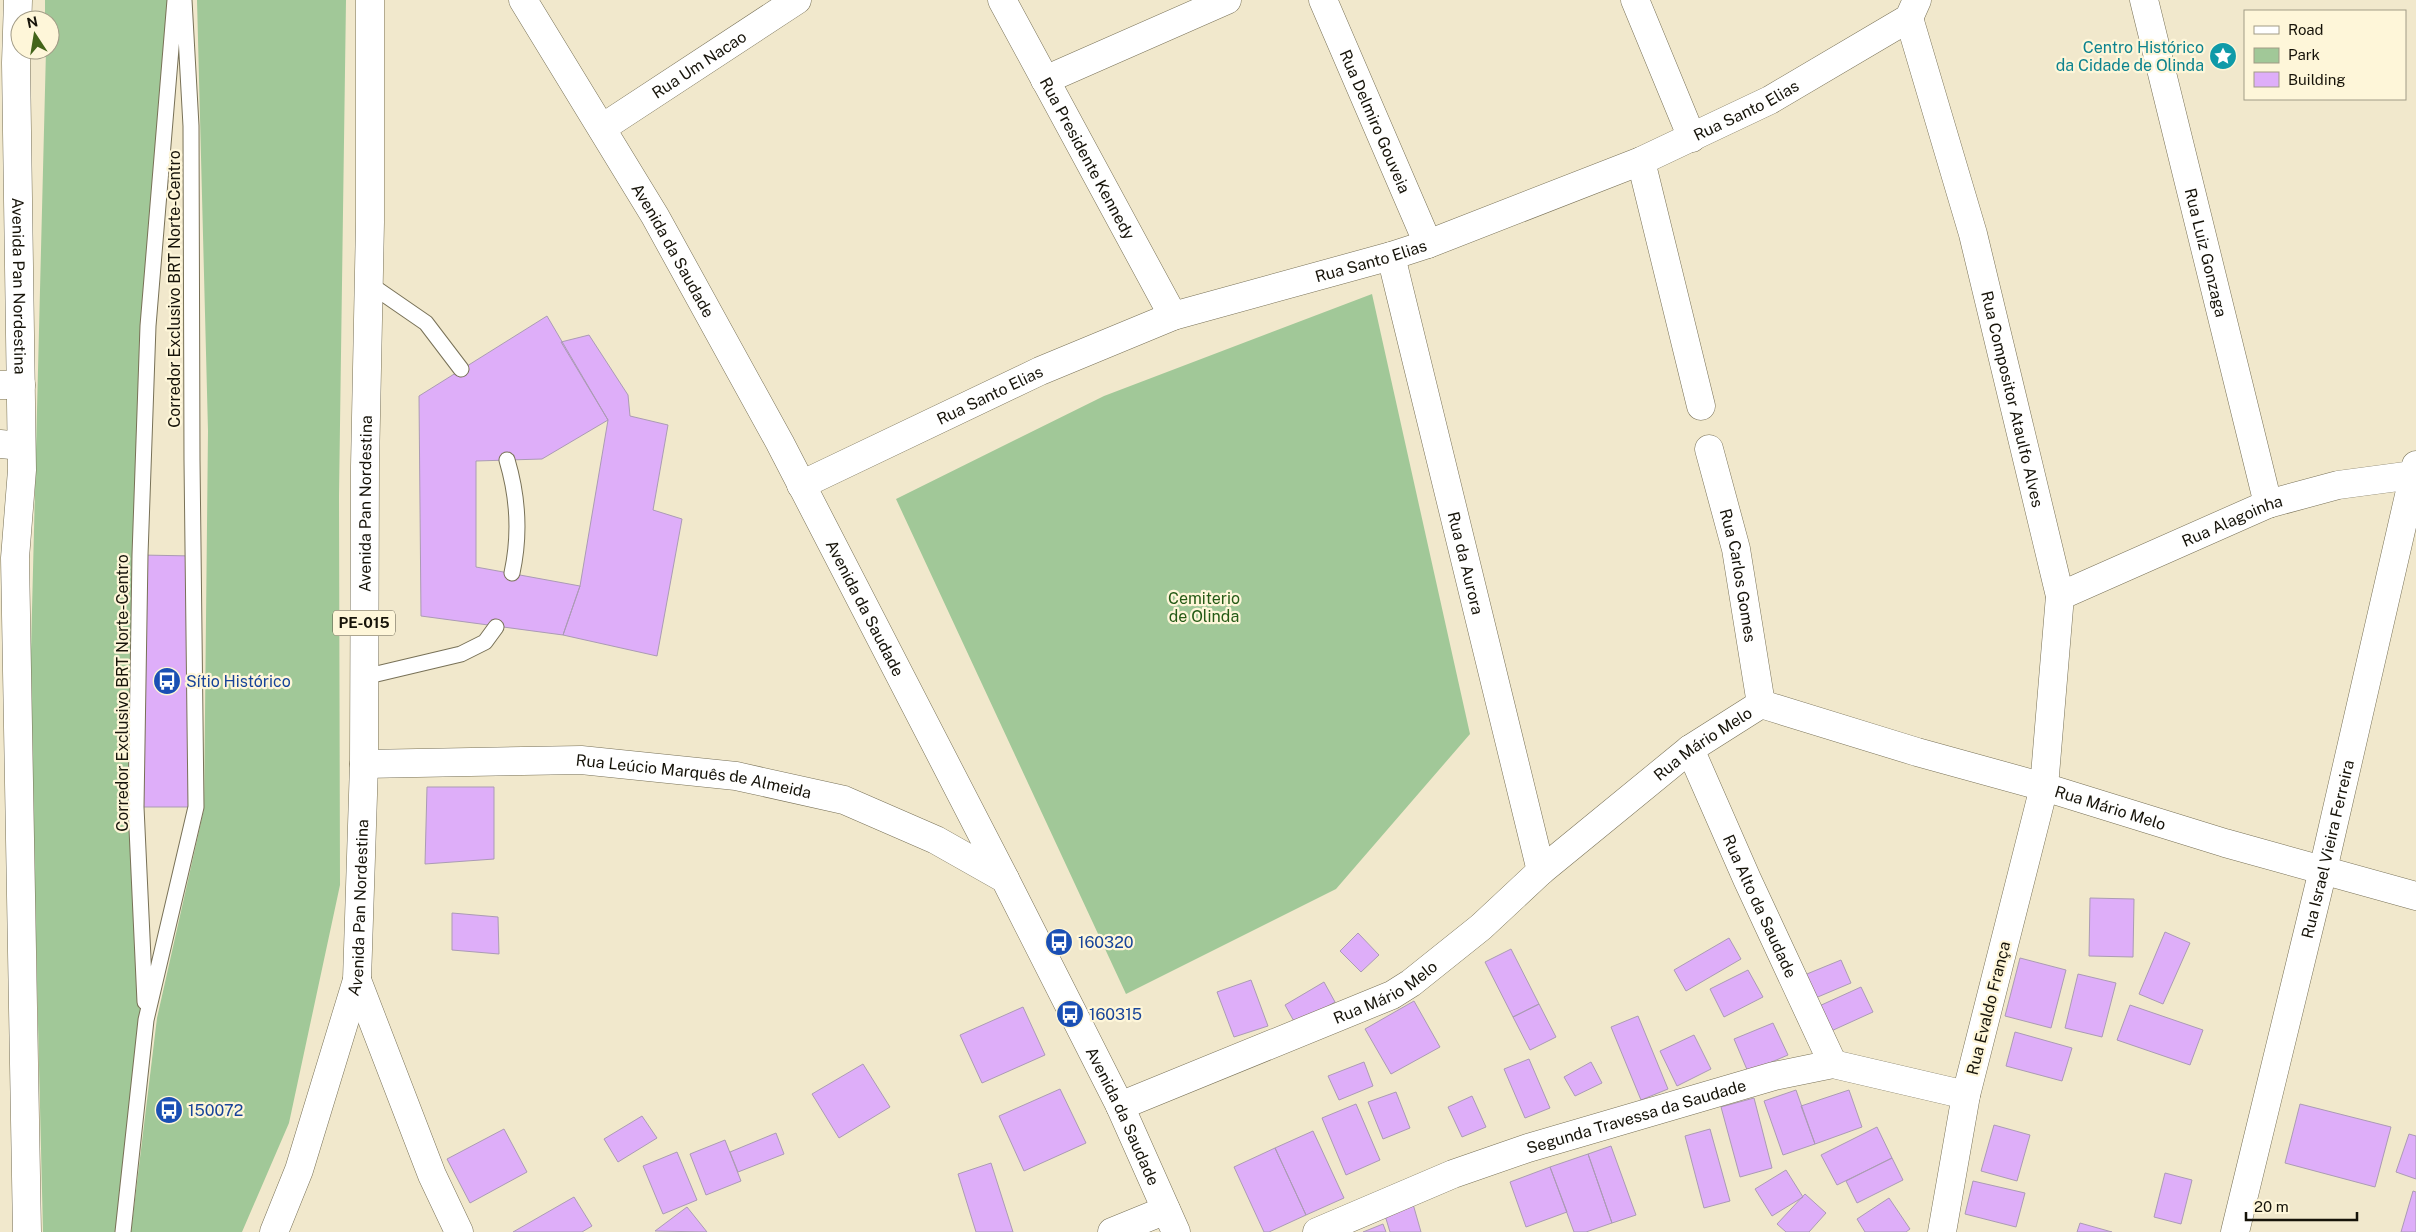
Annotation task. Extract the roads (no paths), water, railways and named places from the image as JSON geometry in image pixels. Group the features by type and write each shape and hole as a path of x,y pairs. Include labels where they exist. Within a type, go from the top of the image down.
{"main road":[{"name":"Avenida Pan Nordestina","path":"18,0 8,62 10,385 15,558 27,1232"},
{"name":"Avenida Pan Nordestina","path":"274,1232 299,1170 356,980 364,764 370,0"},
{"name":"Avenida da Saudade","path":"523,0 655,216 801,485 1120,1106 1171,1221"},
{"name":"Rua Um Nacao","path":"602,128 797,0"},
{"name":"Rua Presidente Kennedy","path":"1002,0 1172,316"},
{"path":"1045,80 1227,0"},
{"name":"Rua Delmiro Gouveia","path":"1323,0 1428,244"},
{"path":"1635,0 1692,138"},
{"name":"Rua Luiz Gonzaga","path":"2144,0 2268,504"},
{"name":"Rua Santo Elias","path":"801,485 1040,371 1172,316 1391,256 1428,244 1641,161 1770,100 1913,9"},
{"name":"Rua Compositor Ataulfo Alves","path":"1913,9 1973,234 2060,596 2044,787"},
{"path":"1641,161 1701,406"},
{"name":"Rua da Aurora","path":"1391,256 1541,872"},
{"name":"Rua Carlos Gomes","path":"1710,449 1736,549 1761,704"},
{"name":"Rua Alagoinha","path":"2060,596 2268,504 2338,485 2415,470"},
{"name":"Rua Israel Vieira Ferreira","path":"2234,1232 2322,870 2415,470"},
{"name":"Rua Mário Melo","path":"1120,1106 1392,995 1411,983 1482,927 1541,872 1690,749 1761,704 1916,752 2044,787 2225,844 2416,896"},
{"name":"Rua Alto da Saudade","path":"1690,749 1747,879 1833,1064"},
{"name":"Rua Leúcio Marquês de Almeida","path":"364,764 581,760 736,776 844,800 936,840 1005,879"},
{"name":"Rua Evaldo França","path":"1942,1232 1966,1096 2044,787"},
{"path":"356,980 432,1175 459,1232"},
{"name":"Segunda Travessa da Saudade","path":"1317,1232 1453,1174 1528,1148 1774,1076 1833,1064 1966,1096"},
{"path":"1112,1232 1171,1221"}],"lane":[{"name":"Corredor Exclusivo BRT Norte-Centro","path":"146,1020 136,807 140,555 148,326 175,0"},
{"name":"Corredor Exclusivo BRT Norte-Centro","path":"146,1020 196,807 191,126 184,0"},
{"path":"368,283 426,323 461,369"},
{"path":"507,460 513,481 517,522 516,553 512,573"},
{"path":"364,677 461,654 485,642 496,627"},
{"path":"123,1232 146,1020"}],"place":[{"name":"Centro Histórico da Cidade de Olinda","path":"2223,56"},
{"name":"Sítio Histórico","path":"167,681"},
{"name":"160320","path":"1059,942"},
{"name":"160315","path":"1070,1014"},
{"name":"150072","path":"169,1110"}],"park label":[{"name":"Cemiterio de Olinda","path":"1204,607"}]}
